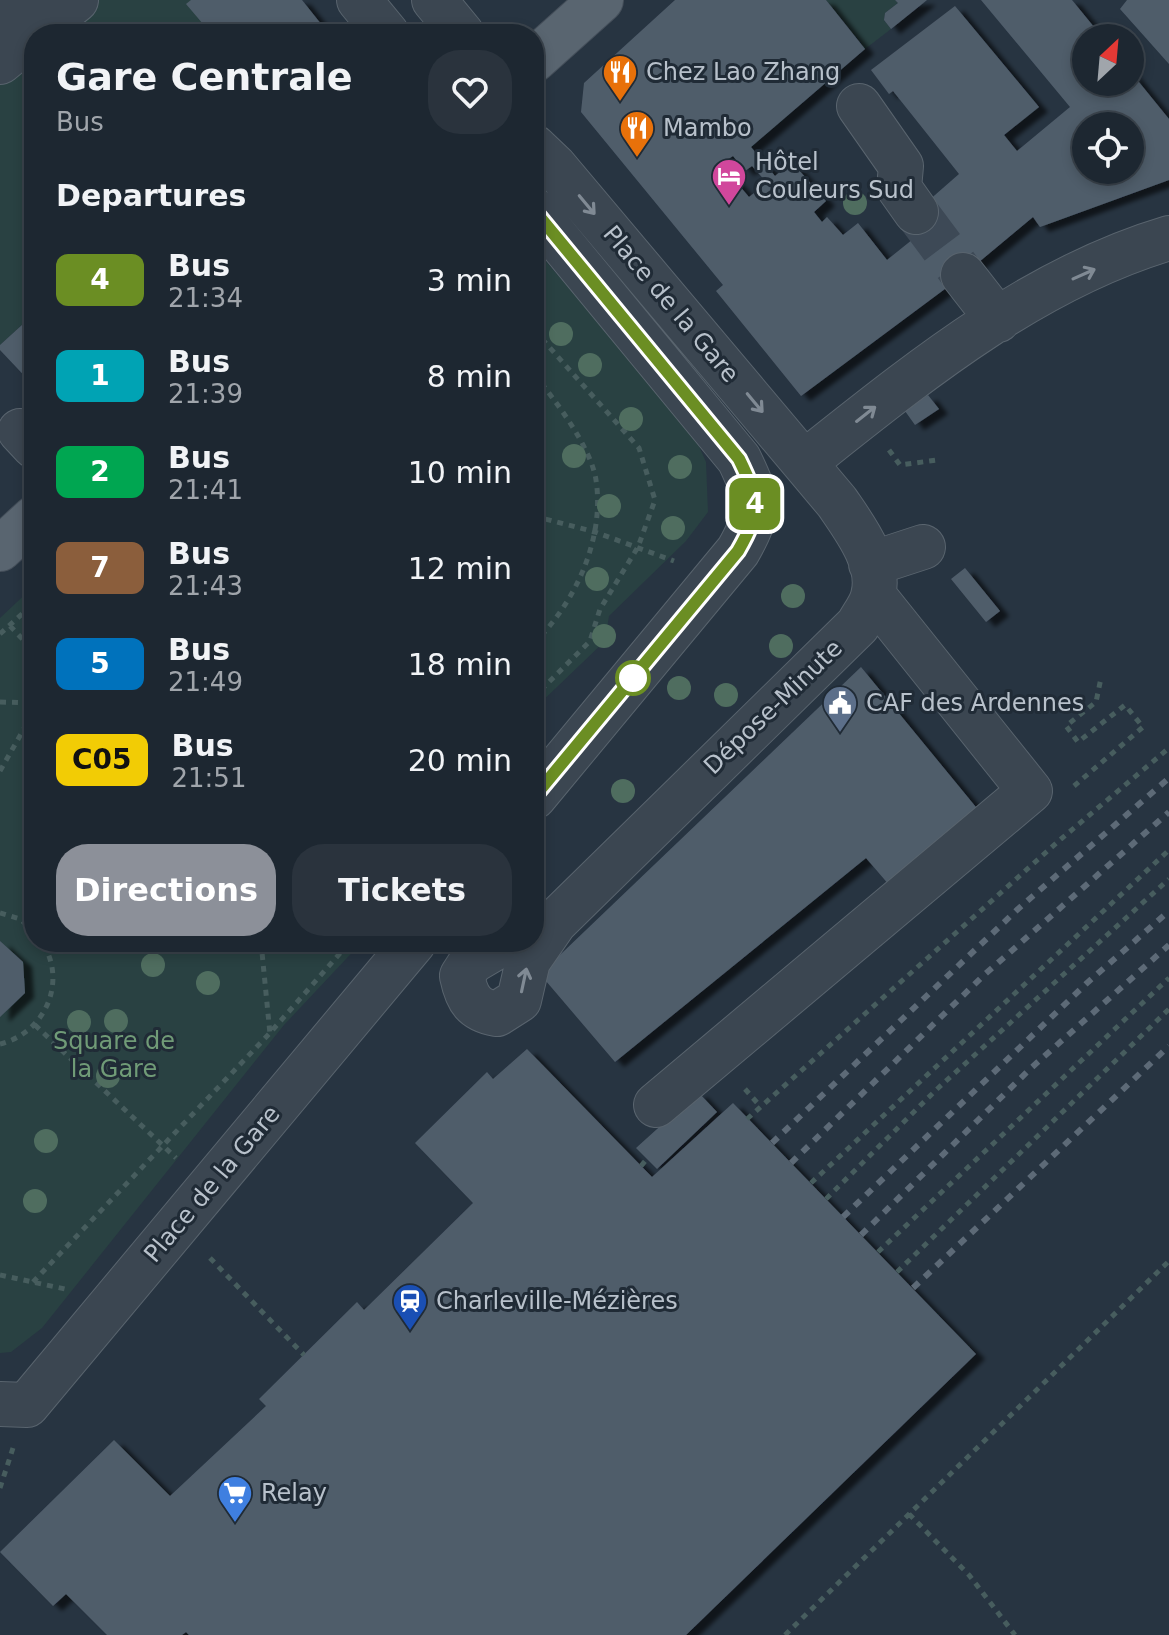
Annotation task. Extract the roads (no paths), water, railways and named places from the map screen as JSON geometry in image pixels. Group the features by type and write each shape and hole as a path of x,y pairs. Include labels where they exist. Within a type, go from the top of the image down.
{"main road":[{"path":"544,51 601,0"},
{"path":"0,549 24,527"}],"street":[{"path":"0,18 9,17 30,0"},
{"path":"46,24 76,0"},
{"path":"359,0 379,24"},
{"path":"398,0 418,24"},
{"path":"434,0 454,24"},
{"path":"0,62 24,42"},
{"path":"859,106 901,166 899,188 916,212"},
{"name":"Place de la Gare","path":"544,157 805,462"},
{"name":"Place de la Gare","path":"544,222 739,459 754,491 755,520 738,551 544,785"},
{"path":"656,1105 1030,791 869,567 805,462 933,361 1041,293 1169,238"},
{"path":"963,275 998,320"},
{"path":"869,567 915,538"},
{"name":"Dépose-Minute","path":"545,927 858,625 869,567"},
{"name":"Place de la Gare","path":"0,1404 27,1405 406,952"},
{"name":"Dépose-Minute","path":"488,952 471,962 462,976 472,1004 483,1012 497,1014 519,1000 532,952"}],"tunnel":[{"path":"916,212 963,275"}],"railway":[{"path":"772,1143 1018,909 1169,778"},
{"path":"791,1163 983,976 1169,812"},
{"path":"843,1217 1087,983 1169,911"},
{"path":"861,1235 1030,1069 1169,945"},
{"path":"913,1288 1169,1046"}],"place":[{"name":"Chez Lao Zhang","path":"620,103"},
{"name":"Mambo","path":"637,159"},
{"name":"Hôtel Couleurs Sud","path":"729,207"},
{"name":"CAF des Ardennes","path":"840,734"},
{"name":"Charleville-Mézières","path":"410,1332"},
{"name":"Relay","path":"235,1524"}],"park label":[{"name":"Square de la Gare","path":"114,1055"}]}
